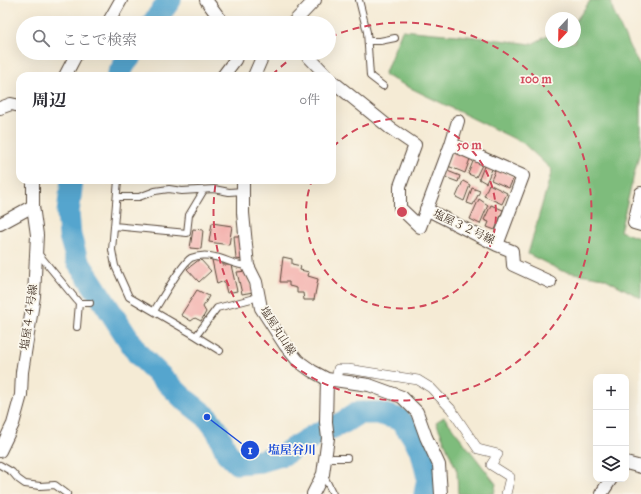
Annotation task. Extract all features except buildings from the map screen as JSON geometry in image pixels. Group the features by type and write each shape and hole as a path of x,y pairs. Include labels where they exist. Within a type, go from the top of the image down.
{"street":[{"path":"112,16 121,0"},
{"path":"206,0 218,16"},
{"path":"300,16 316,0"},
{"path":"67,72 73,60"},
{"path":"226,72 235,60"},
{"path":"256,72 261,60"},
{"path":"312,60 323,72"},
{"name":"塩屋３２号線","path":"336,84 390,128 415,145 400,186 400,208 420,227 426,209 451,144 523,176 497,245 426,209"},
{"path":"0,108 11,104 16,105"},
{"path":"451,144 458,121"},
{"name":"塩屋４４号線","path":"0,451 13,424 21,394 22,372 34,296 37,235 33,206 33,184"},
{"name":"塩屋丸山線","path":"243,185 243,213 248,266 256,282 261,308 285,346 298,361 312,371 332,380 369,385 402,397 417,412 426,437 439,465 441,494"},
{"path":"641,193 634,223 641,225"},
{"path":"0,224 33,206"},
{"path":"497,245 512,252 514,265 550,282"},
{"path":"313,494 323,474 328,438 326,422 332,380 338,369 348,369 418,380 431,388 451,409 478,450 498,454 491,465 510,477 506,494"},
{"path":"629,464 641,467"},
{"path":"600,494 609,482"}],"lane":[{"path":"359,0 367,32 370,76 383,86"},
{"path":"368,41 380,41 395,38"},
{"path":"118,184 112,250 115,266 129,297 220,351"},
{"path":"117,197 139,197 155,191 169,190 214,190 229,192 243,185"},
{"path":"114,226 186,233 189,215 204,190"},
{"path":"36,251 79,303 77,327"},
{"path":"154,311 172,282 190,259 204,255 242,266 248,266"},
{"path":"196,336 217,308 259,297"},
{"path":"79,303 90,303"},
{"path":"325,458 347,458"},
{"path":"0,465 12,472 25,484 40,486 55,484 67,494"},
{"path":"323,474 333,494"}],"green space":[{"path":"611,0 613,11 630,48 641,67 641,147 620,231 641,239 641,298 604,278 562,271 528,254 552,170 523,143 384,75 402,30 532,44 545,37 545,48 581,48 581,14 590,1"},
{"path":"444,417 496,484 494,494 458,494 457,471 436,422"}],"waterway":[{"path":"158,16 170,0"},
{"path":"120,72 127,60"},
{"path":"72,184 68,213 70,236 77,260 138,354 183,398 207,417 217,430 227,453 237,463 261,461 284,454 313,436 344,422 358,413 377,413 399,419 411,433 422,452 428,478 425,494"}],"place":[{"name":"塩屋谷川","path":"207,417"}]}
